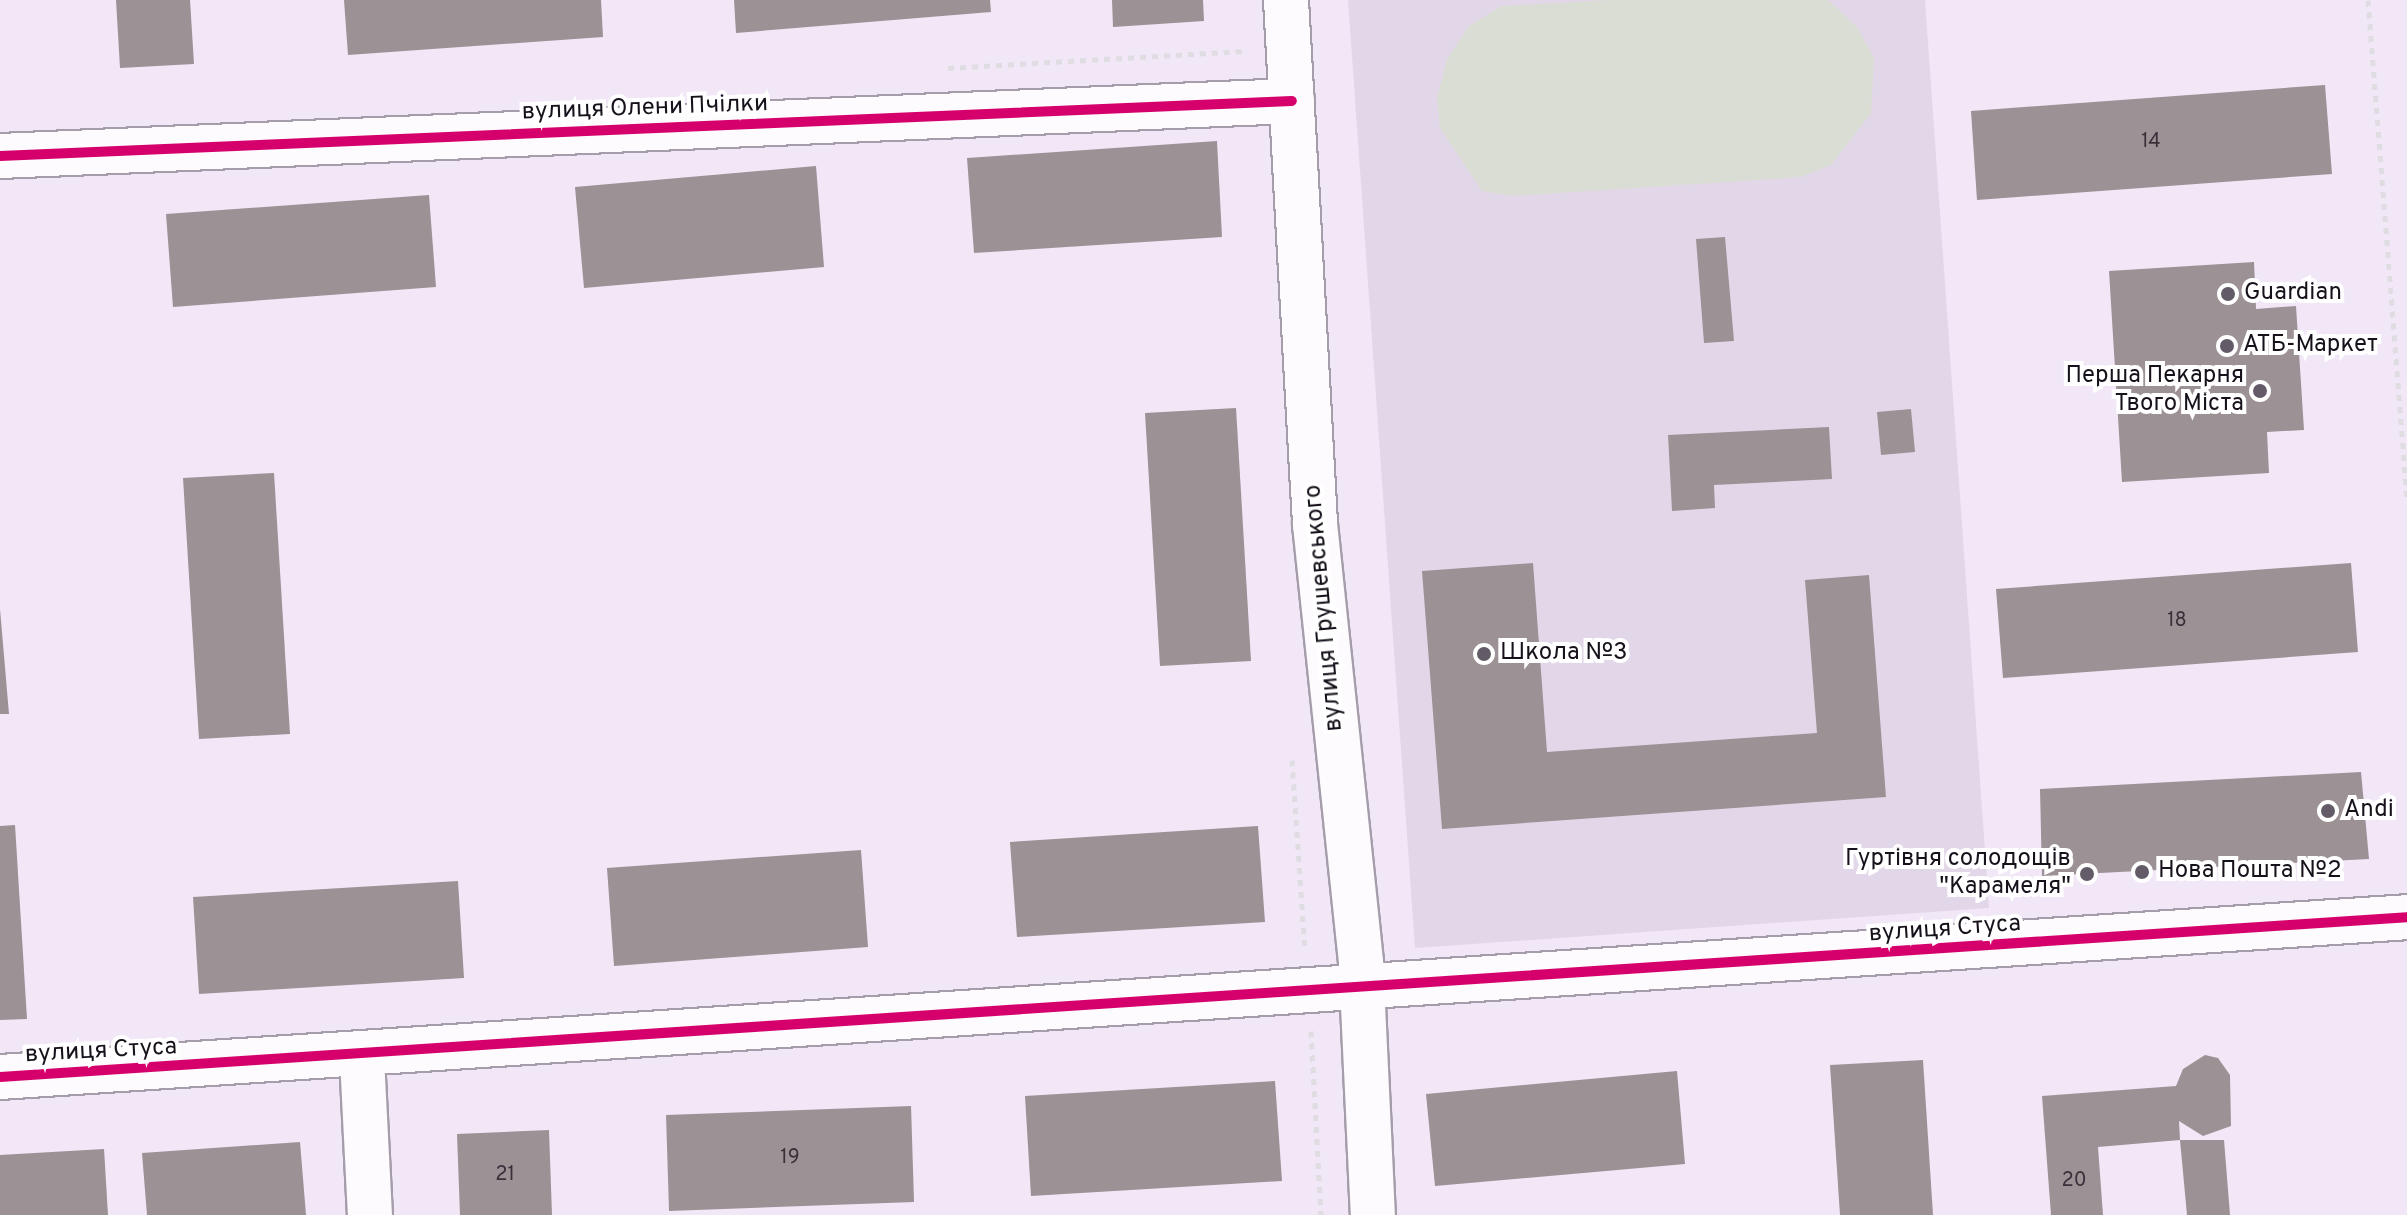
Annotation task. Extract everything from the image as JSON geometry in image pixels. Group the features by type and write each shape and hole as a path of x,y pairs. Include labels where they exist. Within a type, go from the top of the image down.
{"street":[{"name":"вулиця Грушевського","path":"1286,0 1315,524 1360,991 1373,1215"},
{"name":"вулиця Олени Пчілки","path":"0,156 1292,101"},
{"name":"вулиця Стуса","path":"0,1077 362,1058 2407,917"},
{"path":"362,1058 370,1215"}],"path":[{"path":"2368,0 2407,499"}],"shaded area":[{"path":"1348,0 1925,0 1989,908 1415,948"},
{"path":"1611,0 1828,0 1857,27 1874,58 1871,113 1831,165 1801,177 1512,196 1482,191 1440,128 1437,98 1447,59 1469,26 1502,6"}],"building":[{"path":"116,0 190,0 194,64 120,68"},
{"path":"344,0 601,0 603,37 348,55"},
{"path":"734,0 990,0 991,12 736,33"},
{"path":"1112,0 1203,0 1204,21 1113,27"},
{"path":"2325,85 2332,174 1977,200 1971,111"},
{"path":"1217,141 1222,237 974,253 967,158"},
{"path":"816,166 824,267 584,288 575,187"},
{"path":"429,195 436,287 173,307 166,214"},
{"path":"1725,237 1734,341 1704,343 1696,239"},
{"path":"2254,262 2256,309 2296,306 2304,430 2267,432 2269,473 2122,482 2109,271"},
{"path":"1236,408 1251,661 1160,666 1145,413"},
{"path":"1911,409 1915,452 1881,455 1877,412"},
{"path":"1829,427 1832,479 1714,485 1715,508 1672,511 1668,435"},
{"path":"274,473 290,734 199,739 183,478"},
{"name":"Школа №3","path":"1533,563 1547,752 1817,733 1805,580 1869,575 1886,797 1442,829 1422,571"},
{"path":"2351,563 2358,652 2003,678 1996,589"},
{"path":"0,609 9,714 0,714"},
{"path":"2361,772 2369,859 2042,876 2040,789"},
{"path":"15,825 27,1019 0,1020 0,826"},
{"path":"1258,826 1265,922 1017,937 1010,842"},
{"path":"861,850 868,947 614,966 607,868"},
{"path":"458,881 464,978 199,994 193,897"},
{"path":"2205,1055 2218,1058 2230,1075 2231,1126 2203,1136 2179,1121 2180,1140 2098,1147 2103,1215 2051,1215 2042,1096 2176,1086 2183,1069"},
{"path":"1923,1060 1933,1215 1840,1215 1830,1065"},
{"path":"1677,1071 1685,1164 1435,1186 1426,1094"},
{"path":"1275,1081 1282,1181 1031,1196 1025,1096"},
{"path":"911,1106 914,1202 669,1211 666,1115"},
{"path":"549,1130 552,1215 460,1215 457,1134"},
{"path":"2180,1140 2224,1140 2230,1215 2187,1215"},
{"path":"300,1142 306,1215 147,1215 142,1153"},
{"path":"104,1149 108,1215 0,1215 0,1155"}],"cycle path":[{"path":"0,156 1292,101"},
{"path":"0,1077 2407,917"}],"place":[{"name":"Guardian","path":"2228,294"},
{"name":"АТБ-Маркет","path":"2227,346"},
{"name":"Перша Пекарня Твого Міста","path":"2260,391"},
{"name":"Школа №3","path":"1484,654"},
{"name":"Andi","path":"2328,811"},
{"name":"Нова Пошта №2","path":"2142,872"},
{"name":"Гуртівня солодощів \"Карамеля\"","path":"2087,874"}]}
